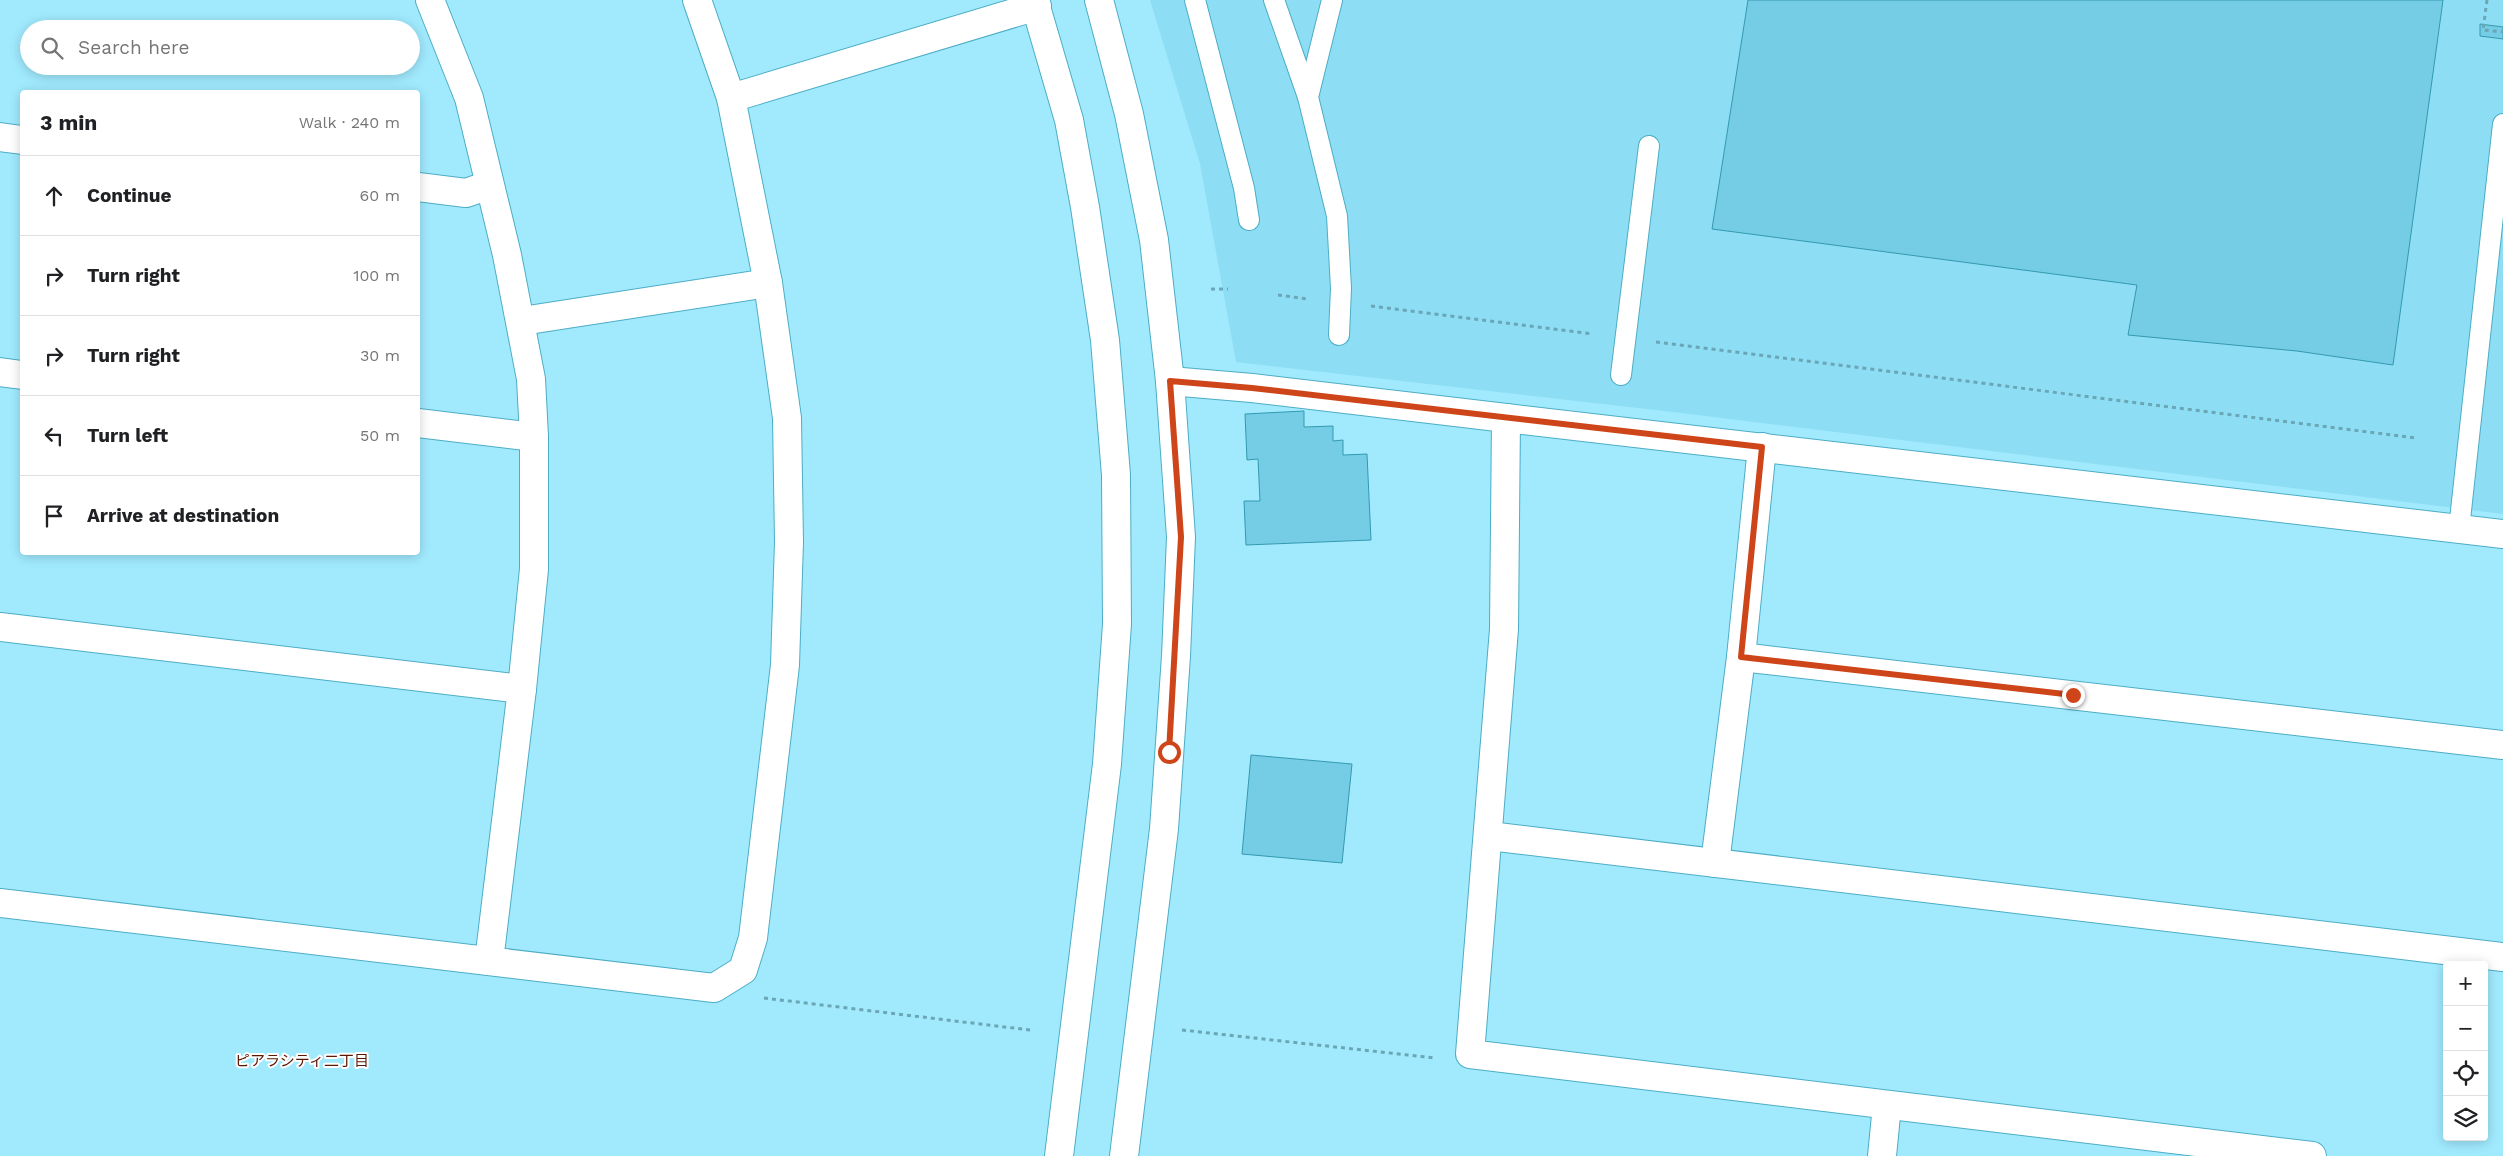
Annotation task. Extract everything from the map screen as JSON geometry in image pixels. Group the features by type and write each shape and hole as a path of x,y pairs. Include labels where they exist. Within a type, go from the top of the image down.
{"street":[{"path":"430,0 469,98 522,321 531,379 534,437 534,569 490,961"},
{"path":"0,904 714,988 744,970 753,938 785,665 789,542 787,418 768,283 731,98 697,0"},
{"path":"1099,0 1129,114 1154,240 1170,381 1181,537 1176,656 1164,829 1124,1156"},
{"path":"731,98 1035,3 1069,120 1085,207 1105,340 1116,475 1117,624 1107,764 1059,1156"},
{"path":"0,137 20,140"},
{"path":"420,187 466,193 489,185"},
{"path":"522,321 768,283"},
{"path":"0,372 20,375"},
{"path":"1170,381 1252,388 2503,534"},
{"path":"1506,418 1504,629 1489,836 1470,1054 2312,1156"},
{"path":"420,423 534,437"},
{"path":"1715,863 1741,657 1762,447"},
{"path":"0,627 522,689"},
{"path":"1741,657 2503,745"},
{"path":"1489,836 2503,957"},
{"path":"1882,1156 1887,1105"}],"lane":[{"path":"1195,0 1244,188 1249,220"},
{"path":"1274,0 1308,97 1337,216 1341,288 1339,335"},
{"path":"1308,97 1332,0"},
{"path":"2459,529 2503,124"},
{"path":"1621,375 1649,146"}],"path":[{"path":"2487,0 2483,30 2503,32"},
{"path":"1211,289 1228,289"},
{"path":"1278,295 1316,300"},
{"path":"1370,306 1594,334"},
{"path":"1651,342 2416,438"},
{"path":"714,988 759,998 1030,1030"},
{"path":"1182,1030 1437,1058 1470,1054"}],"shaded area":[{"path":"1150,0 2503,0 2503,514 1681,413 1236,362 1200,164"}],"building":[{"path":"1748,0 2443,0 2393,365 2297,351 2128,335 2137,285 1712,229"},
{"path":"2480,24 2503,27 2503,39 2480,36"},
{"path":"1304,411 1304,427 1333,426 1333,441 1343,440 1343,455 1367,454 1371,540 1246,545 1244,501 1260,501 1258,459 1247,460 1245,414"},
{"path":"1251,755 1352,764 1342,863 1242,854"}],"district":[{"name":"ピアラシティ二丁目","path":"302,1061"}],"route":[{"path":"1169,752 1176,656 1181,537 1170,381 1252,388 1762,447 1741,657 2073,695"}]}
